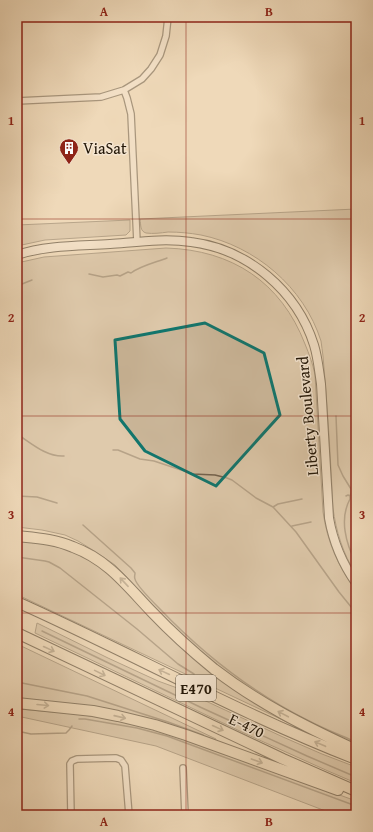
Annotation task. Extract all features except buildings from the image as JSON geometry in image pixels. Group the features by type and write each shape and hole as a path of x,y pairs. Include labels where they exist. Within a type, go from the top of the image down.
{"highway":[{"path":"17,531 73,546 95,558 113,571 154,615 184,643 237,686 279,712 356,750"},
{"path":"17,536 34,535"},
{"name":"E-470","path":"17,602 240,709 297,735 356,759"},
{"name":"E-470","path":"17,634 283,759 356,791"},
{"path":"17,703 93,711 154,725 186,735 356,797"}],"street":[{"path":"17,101 101,97 124,90 142,79 160,55 166,36 168,17"},
{"path":"124,90 131,114 136,242"},
{"name":"Liberty Boulevard","path":"17,255 46,248 171,240 210,246 232,253 252,264 269,277 283,291 296,308 311,337 315,350 319,369 328,510 332,530 342,560 356,583"},
{"path":"71,815 70,764 72,761 77,759 116,758 121,760 125,766 128,815"},
{"path":"183,768 185,815"}],"highlighted area":[{"path":"205,323 264,353 280,415 216,486 145,451 120,419 115,340"}],"shaded area":[{"path":"356,209 356,574 347,558 341,542 333,508 327,407 321,341 313,321 303,303 275,272 258,259 240,249 221,240 197,234 172,232 146,233 142,230 140,219"},
{"path":"130,220 130,231 126,235 45,240 17,246 17,225"},
{"path":"166,248 190,250 212,255 233,263 251,274 268,287 282,303 295,322 305,344 315,375 323,512 327,533 334,553 344,573 356,591 356,745 300,720 226,674 172,627 115,565 96,552 65,535 17,527 17,263 44,257"},
{"path":"17,541 41,543 74,551 106,570 145,610 289,721 287,722 18,595 17,596"},
{"path":"37,623 158,681 180,689 322,754 356,767 356,783 246,734 35,633"},
{"path":"17,644 216,739 215,742 17,699"},
{"path":"18,709 76,714 119,720 193,741 356,801 356,815 336,815 156,746 17,716"}],"waterway":[{"path":"89,274 103,277 120,276 167,258"},
{"path":"18,273 19,285"},
{"path":"17,286 32,280"},
{"path":"17,350 17,359"},
{"path":"336,416 338,465 351,489 350,496"},
{"path":"17,434 45,452 57,456 64,456"},
{"path":"113,450 118,450 140,459 154,461 193,474 215,475 227,478 256,498 273,507 296,532 356,613"},
{"path":"17,496 37,497 57,503"},
{"path":"346,496 350,496 350,499 345,515 345,531 349,548 356,563"},
{"path":"273,507 278,504 302,499"},
{"path":"292,526 311,522"},
{"path":"83,525 131,568 135,573 136,582 146,594 176,626 211,657 249,685 288,710 320,727 356,742"},
{"path":"17,557 49,562 60,568 137,629 178,664 194,674"},
{"path":"42,631 200,707 356,777"},
{"path":"17,682 87,696 203,735"},
{"path":"79,719 137,728 167,736 356,806"},
{"path":"17,731 31,734 66,733 72,726"}],"place":[{"name":"ViaSat","path":"69,165"}]}
